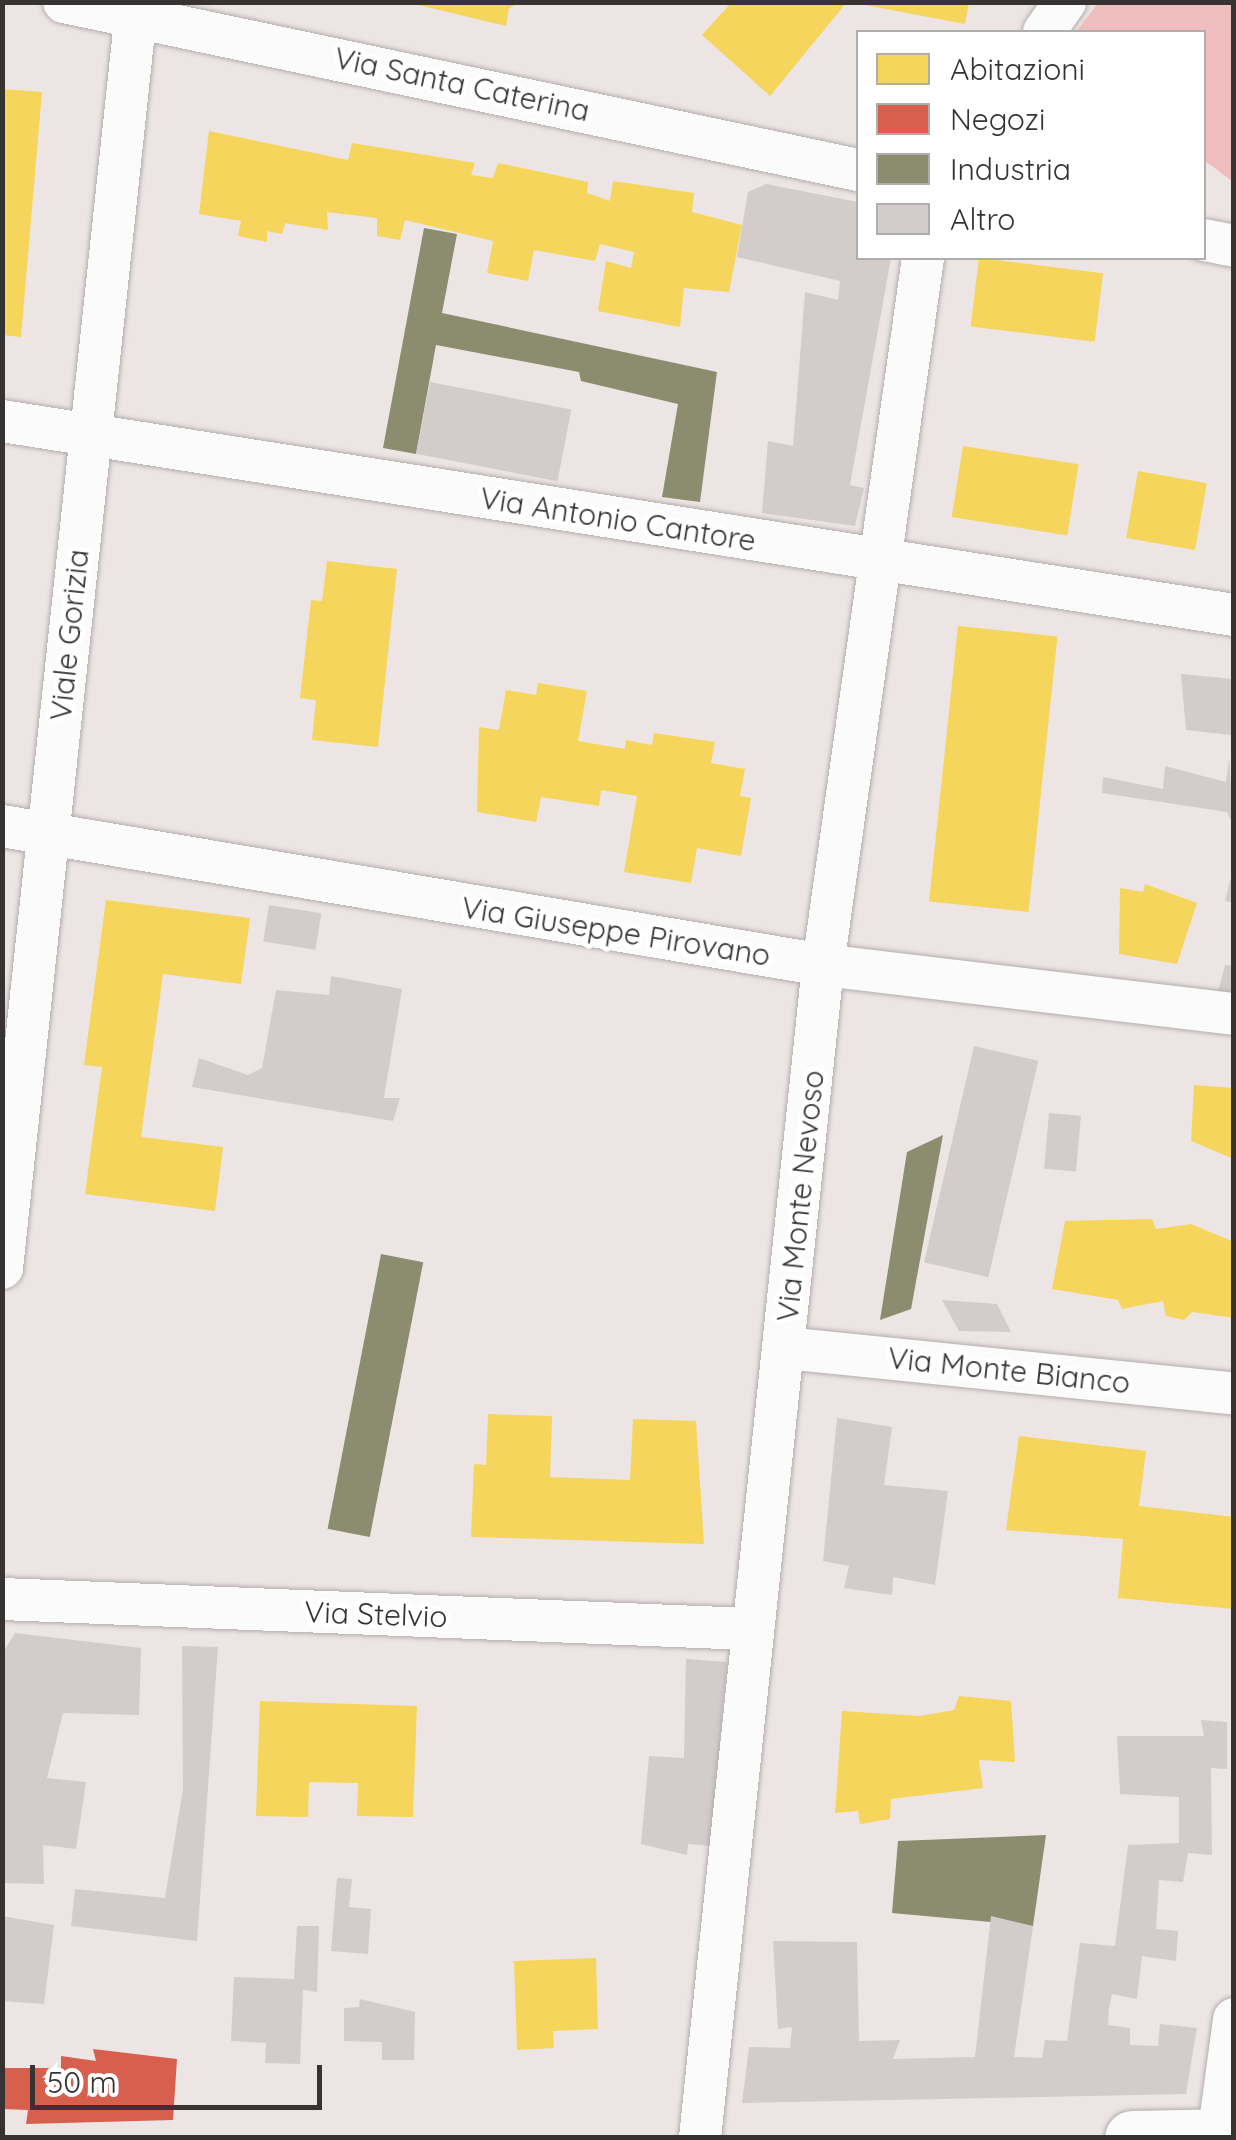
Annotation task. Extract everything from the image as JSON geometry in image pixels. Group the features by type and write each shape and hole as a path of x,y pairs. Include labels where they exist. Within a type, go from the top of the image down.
{"main road":[{"path":"1132,2138 1234,2136"}],"street":[{"name":"Via Santa Caterina","path":"64,2 136,10 856,170"},
{"path":"1045,30 1065,2"},
{"name":"Viale Gorizia","path":"2,1268 136,10"},
{"path":"1206,240 1234,246"},
{"name":"Via Monte Nevoso","path":"700,2138 748,1629 785,1348 823,965 876,560 923,260"},
{"name":"Via Antonio Cantore","path":"2,421 1234,615"},
{"name":"Via Giuseppe Pirovano","path":"2,826 823,965 1234,1014"},
{"name":"Via Monte Bianco","path":"785,1348 1234,1394"},
{"name":"Via Stelvio","path":"2,1599 748,1629"},
{"path":"1218,2137 1234,2019"}],"shaded area":[{"path":"1098,3 1233,3 1233,182 1206,162 1206,30 1078,30"}],"building: Abitazioni":[{"path":"406,2 520,2 509,8 506,26"},
{"path":"732,2 847,2 770,96 702,35"},
{"path":"849,2 969,2 965,24"},
{"path":"2,89 42,92 21,337 2,335"},
{"path":"209,131 348,160 352,143 475,163 471,175 493,178 498,163 588,182 587,193 610,201 613,181 694,193 692,212 742,225 729,292 684,288 680,327 598,311 606,261 631,268 634,252 600,244 595,261 534,250 528,281 487,273 493,241 405,220 400,240 377,236 377,218 327,212 328,230 285,223 282,234 267,231 267,242 238,236 241,221 199,214"},
{"path":"979,260 1103,273 1095,342 971,326"},
{"path":"963,446 1079,464 1067,535 952,517"},
{"path":"1138,471 1207,483 1195,550 1126,538"},
{"path":"327,561 397,569 378,747 312,740 316,700 300,698 311,600 322,601"},
{"path":"958,626 1057,636 1028,912 929,901"},
{"path":"538,683 587,691 578,741 625,749 626,740 652,745 654,733 715,742 711,763 745,769 740,796 751,798 741,856 697,848 691,883 624,872 637,796 601,790 599,806 541,797 536,822 477,812 479,727 499,730 506,690 536,695"},
{"path":"1145,884 1197,903 1177,964 1119,954 1120,888 1143,892"},
{"path":"106,900 250,918 241,984 163,974 141,1137 223,1147 215,1211 85,1194 102,1067 84,1065"},
{"path":"1194,1085 1234,1088 1234,1159 1191,1141"},
{"path":"1152,1219 1156,1229 1191,1224 1234,1242 1234,1318 1192,1312 1184,1320 1166,1316 1163,1301 1122,1309 1118,1300 1052,1289 1065,1221"},
{"path":"488,1414 552,1416 550,1477 630,1480 633,1419 696,1421 704,1544 471,1537 474,1464 486,1465"},
{"path":"1019,1436 1146,1451 1139,1506 1234,1517 1234,1609 1118,1598 1123,1539 1006,1530"},
{"path":"959,1696 1011,1701 1015,1762 979,1760 983,1788 891,1799 890,1819 860,1824 858,1811 835,1813 842,1711 920,1716 954,1710"},
{"path":"260,1701 417,1706 413,1817 357,1816 358,1783 309,1782 308,1817 256,1816"},
{"path":"596,1958 598,2029 553,2031 554,2048 517,2050 514,1961"}],"building: Negozi":[{"path":"93,2049 177,2059 173,2120 26,2124 28,2110 2,2109 2,2068 61,2068 61,2056 96,2061"}],"building: Industria":[{"path":"424,228 457,234 442,313 717,372 700,502 662,497 678,404 581,381 579,372 436,345 416,454 383,448"},
{"path":"943,1135 911,1309 880,1320 907,1152"},
{"path":"381,1254 423,1262 370,1537 328,1529"},
{"path":"1046,1835 1033,1926 892,1913 898,1841"}],"building: Altro":[{"path":"766,184 856,202 856,260 891,260 850,485 864,488 855,526 762,513 768,441 793,446 805,292 838,300 840,281 737,257 748,192"},
{"path":"430,382 571,409 557,481 416,454"},
{"path":"1181,674 1234,679 1231,735 1186,730"},
{"path":"1229,758 1234,826 1227,812 1102,793 1103,777 1163,789 1165,766 1226,782"},
{"path":"1234,866 1234,903 1225,901"},
{"path":"269,905 321,913 316,950 263,942"},
{"path":"1225,965 1234,966 1234,999 1217,996"},
{"path":"331,976 402,989 384,1098 400,1098 393,1121 192,1087 199,1058 248,1075 262,1068 276,990 329,995"},
{"path":"974,1046 1038,1061 988,1277 924,1262"},
{"path":"1049,1113 1081,1116 1076,1172 1044,1169"},
{"path":"942,1300 997,1304 1011,1332 959,1331"},
{"path":"837,1418 892,1427 884,1485 948,1491 935,1585 893,1577 892,1595 844,1588 849,1566 823,1561"},
{"path":"15,1633 141,1648 139,1715 63,1713 47,1778 86,1782 76,1849 43,1845 44,1884 2,1883 2,1654"},
{"path":"182,1646 218,1647 197,1941 71,1926 75,1889 165,1898 183,1789"},
{"path":"686,1659 727,1662 711,1846 688,1844 687,1855 641,1844 649,1756 684,1758"},
{"path":"1201,1720 1227,1722 1227,1769 1211,1768 1212,1855 1188,1853 1183,1882 1159,1880 1156,1929 1178,1931 1176,1961 1142,1956 1137,1999 1112,1994 1108,2025 1130,2028 1130,2045 1158,2046 1160,2024 1197,2028 1186,2094 742,2103 749,2047 790,2048 792,2027 778,2029 773,1941 857,1942 859,2041 900,2040 893,2059 975,2057 991,1916 1033,1926 1014,2057 1042,2058 1045,2040 1067,2041 1080,1943 1115,1946 1128,1845 1179,1843 1179,1797 1120,1794 1117,1736 1204,1736"},
{"path":"337,1878 352,1879 349,1907 371,1909 368,1954 331,1951"},
{"path":"2,1916 54,1925 44,2004 2,2001"},
{"path":"297,1926 319,1926 317,1992 303,1990 300,2064 265,2063 266,2043 231,2041 234,1977 294,1979"},
{"path":"360,1999 415,2012 414,2060 382,2060 382,2042 344,2041 344,2008 359,2007"}]}
